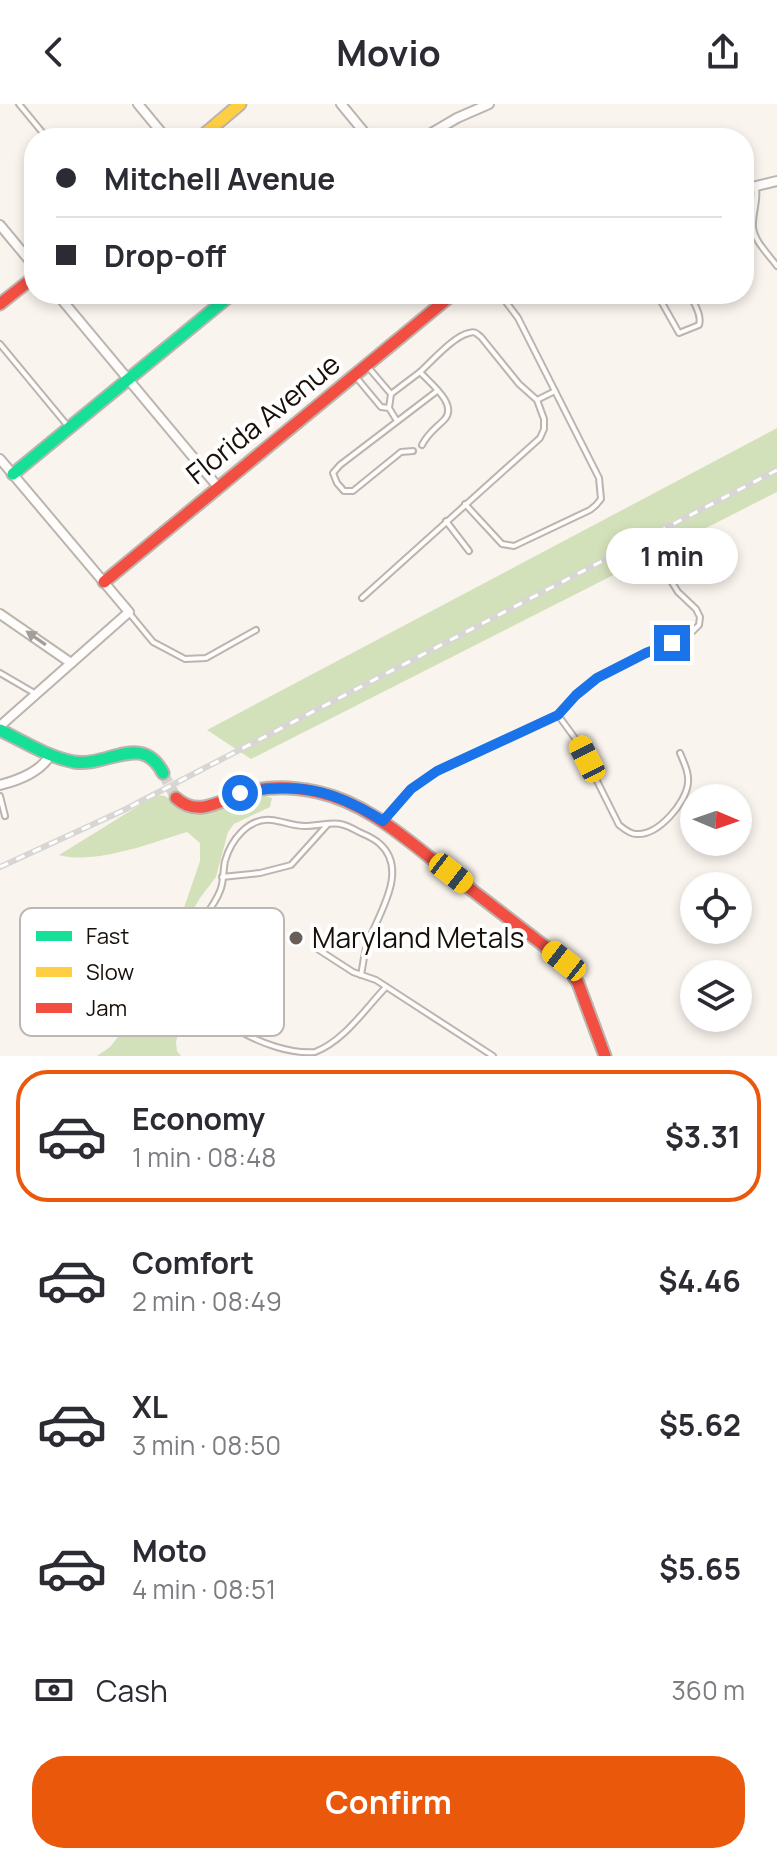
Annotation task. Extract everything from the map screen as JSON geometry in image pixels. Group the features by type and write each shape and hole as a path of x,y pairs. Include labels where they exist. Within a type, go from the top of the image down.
{"street":[{"path":"138,104 158,128"},
{"path":"212,128 240,104"},
{"path":"341,104 361,128"},
{"path":"440,128 489,104"},
{"path":"755,186 777,181"},
{"path":"0,225 24,254"},
{"path":"0,304 24,285"},
{"path":"65,304 218,487"},
{"path":"13,474 220,304"},
{"name":"Florida Avenue","path":"104,582 441,304"},
{"path":"0,459 129,612 0,728 51,754 73,761 89,763 141,753 154,759 163,773"},
{"path":"0,614 71,663"},
{"path":"0,785 30,774 45,764 51,754"},
{"path":"176,798 188,808 197,808 240,793 283,787 308,789 357,805 383,821 564,961 578,983 605,1056"}],"lane":[{"path":"19,104 39,128"},
{"path":"754,222 755,186"},
{"path":"754,232 777,266"},
{"path":"465,504 494,537 508,547 521,545 596,505 601,499 599,478 518,318 508,304"},
{"path":"663,304 679,333 699,325 700,318 694,304"},
{"path":"362,598 540,438 544,429 537,400 519,384 475,332 456,340 391,394 389,408 397,421"},
{"path":"0,344 69,428"},
{"path":"367,365 391,394"},
{"path":"420,372 447,403 449,412 430,431 422,445"},
{"path":"355,375 381,407 389,408"},
{"path":"413,451 401,452 353,491 344,491 334,477 333,473 340,465 437,391"},
{"path":"537,400 555,391"},
{"path":"446,521 469,551"},
{"path":"383,821 411,789 437,771 558,715 597,678 690,634 699,625 700,617 666,573"},
{"path":"129,612 153,642 185,659 206,658 256,630"},
{"path":"0,673 36,694"},
{"path":"558,715 577,741 619,825 628,832 638,835 663,823 686,793 688,779 680,753"},
{"path":"0,796 5,816"},
{"path":"210,908 221,890 226,859 247,826 268,820 305,827 341,822 381,844 391,860 393,872 391,886 366,948 361,975"},
{"path":"222,877 260,873 291,865 330,823"},
{"path":"319,950 353,972 376,980 493,1056"},
{"path":"239,1036 256,1046 289,1056 315,1052 342,1034 386,987"}],"green space":[{"path":"777,428 777,492 251,759 207,730"},
{"path":"156,795 165,796 179,805 255,795 272,798 270,807 234,824 228,832 216,877 194,908 184,908 200,861 200,843 187,832 106,855 59,855"},
{"path":"119,1036 178,1036 177,1051 181,1056 97,1056"}],"tunnel":[{"path":"163,773 176,798"}],"railway":[{"path":"0,867 124,810 777,470"}],"traffic: fast":[{"path":"13,474 220,304"},
{"path":"0,730 45,753 74,762 123,754 145,755 155,761 163,773"}],"traffic: slow":[{"path":"212,128 240,104"}],"traffic: jam":[{"path":"0,304 24,285"},
{"path":"104,582 441,304"},
{"path":"176,798 185,804 203,807 250,791 292,788 336,797 370,814 402,835 564,961 578,983 605,1056"}],"place":[{"name":"Maryland Metals","path":"296,938"}],"route":[{"path":"240,793 283,787 308,789 357,805 383,821 411,789 437,771 558,715 597,678 672,643"}]}
